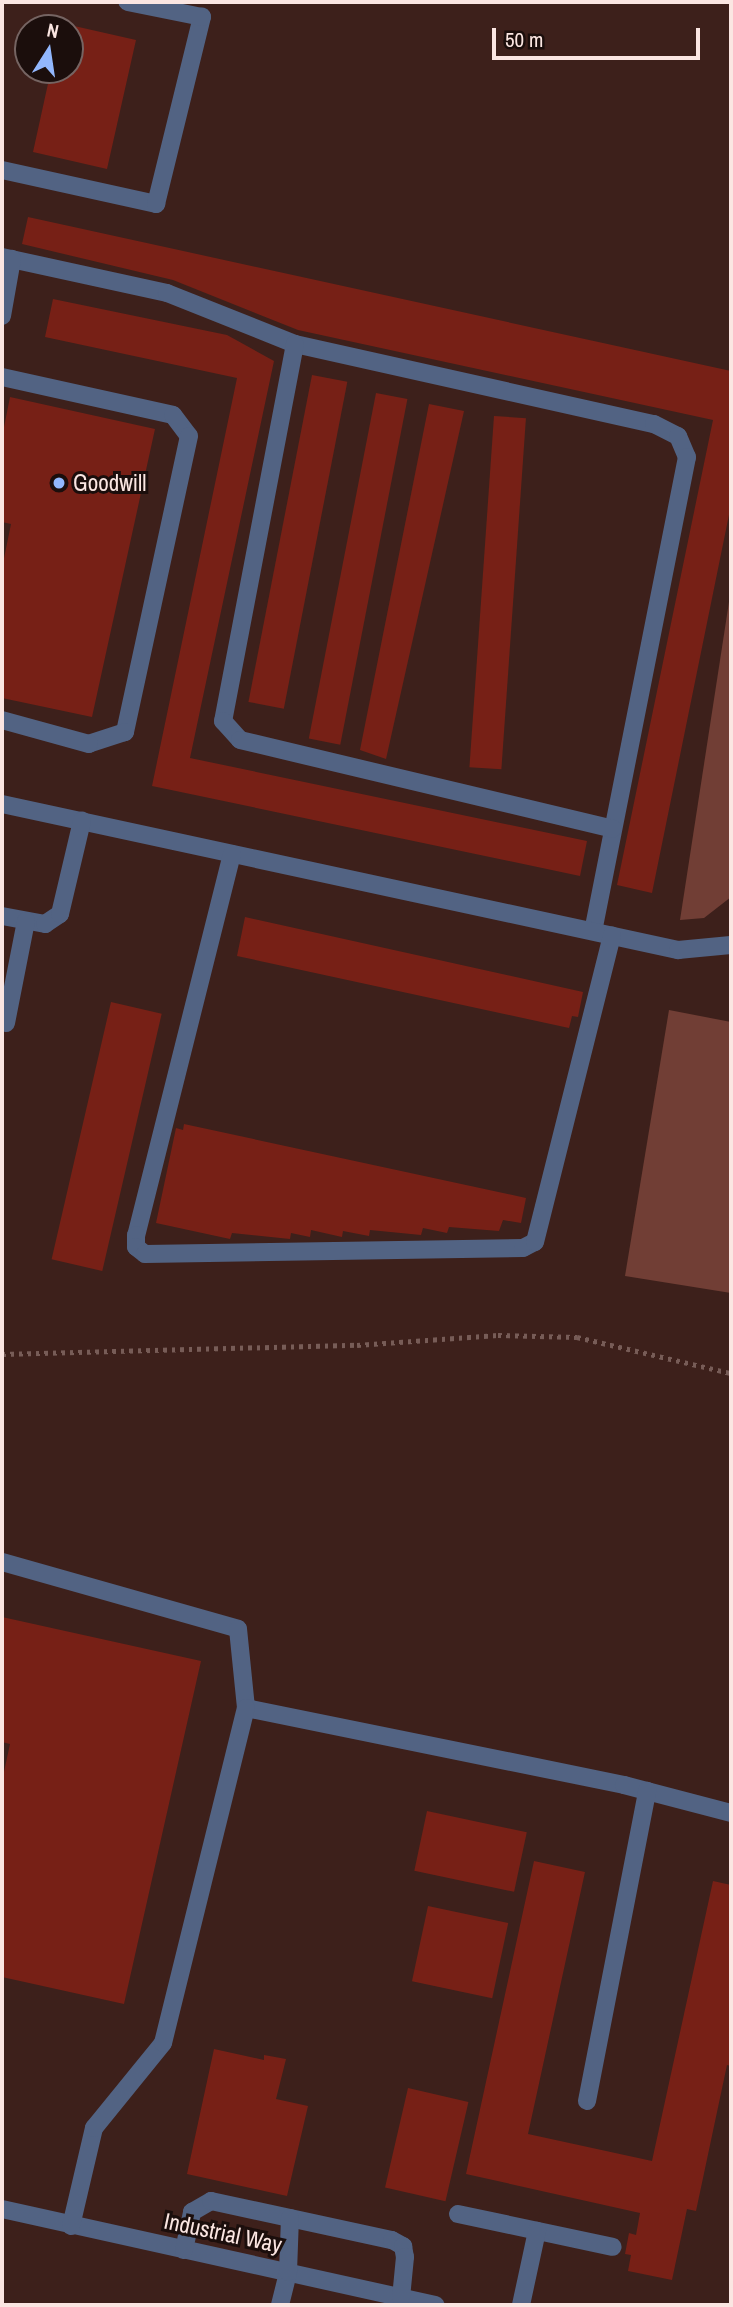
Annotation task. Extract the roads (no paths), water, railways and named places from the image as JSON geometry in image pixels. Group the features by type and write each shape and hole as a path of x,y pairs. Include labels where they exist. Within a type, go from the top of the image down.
{"street":[{"path":"2,170 156,204 202,18 128,2"},
{"path":"2,316 7,258 167,293 295,344 654,424 678,436 687,457 593,932"},
{"path":"295,344 223,721 240,740 613,829"},
{"path":"2,377 173,415 189,436 125,732 89,744 2,720"},
{"path":"2,804 678,950 731,945"},
{"path":"2,916 45,925 60,915 82,821"},
{"path":"232,854 136,1235 136,1247 145,1254 523,1248 535,1242 612,936"},
{"path":"6,1023 26,921"},
{"path":"2,1562 238,1629 246,1707 163,2043 94,2128 71,2226"},
{"path":"246,1707 647,1791 731,1813"},
{"path":"587,2101 647,1791"},
{"path":"184,2250 192,2212 200,2204 211,2201 290,2218 403,2246 401,2298"},
{"name":"Industrial Way","path":"2,2209 435,2305"},
{"path":"458,2214 613,2247"},
{"path":"280,2305 288,2272 290,2218"},
{"path":"521,2305 537,2231"}],"place":[{"name":"Goodwill","path":"59,483"}]}
